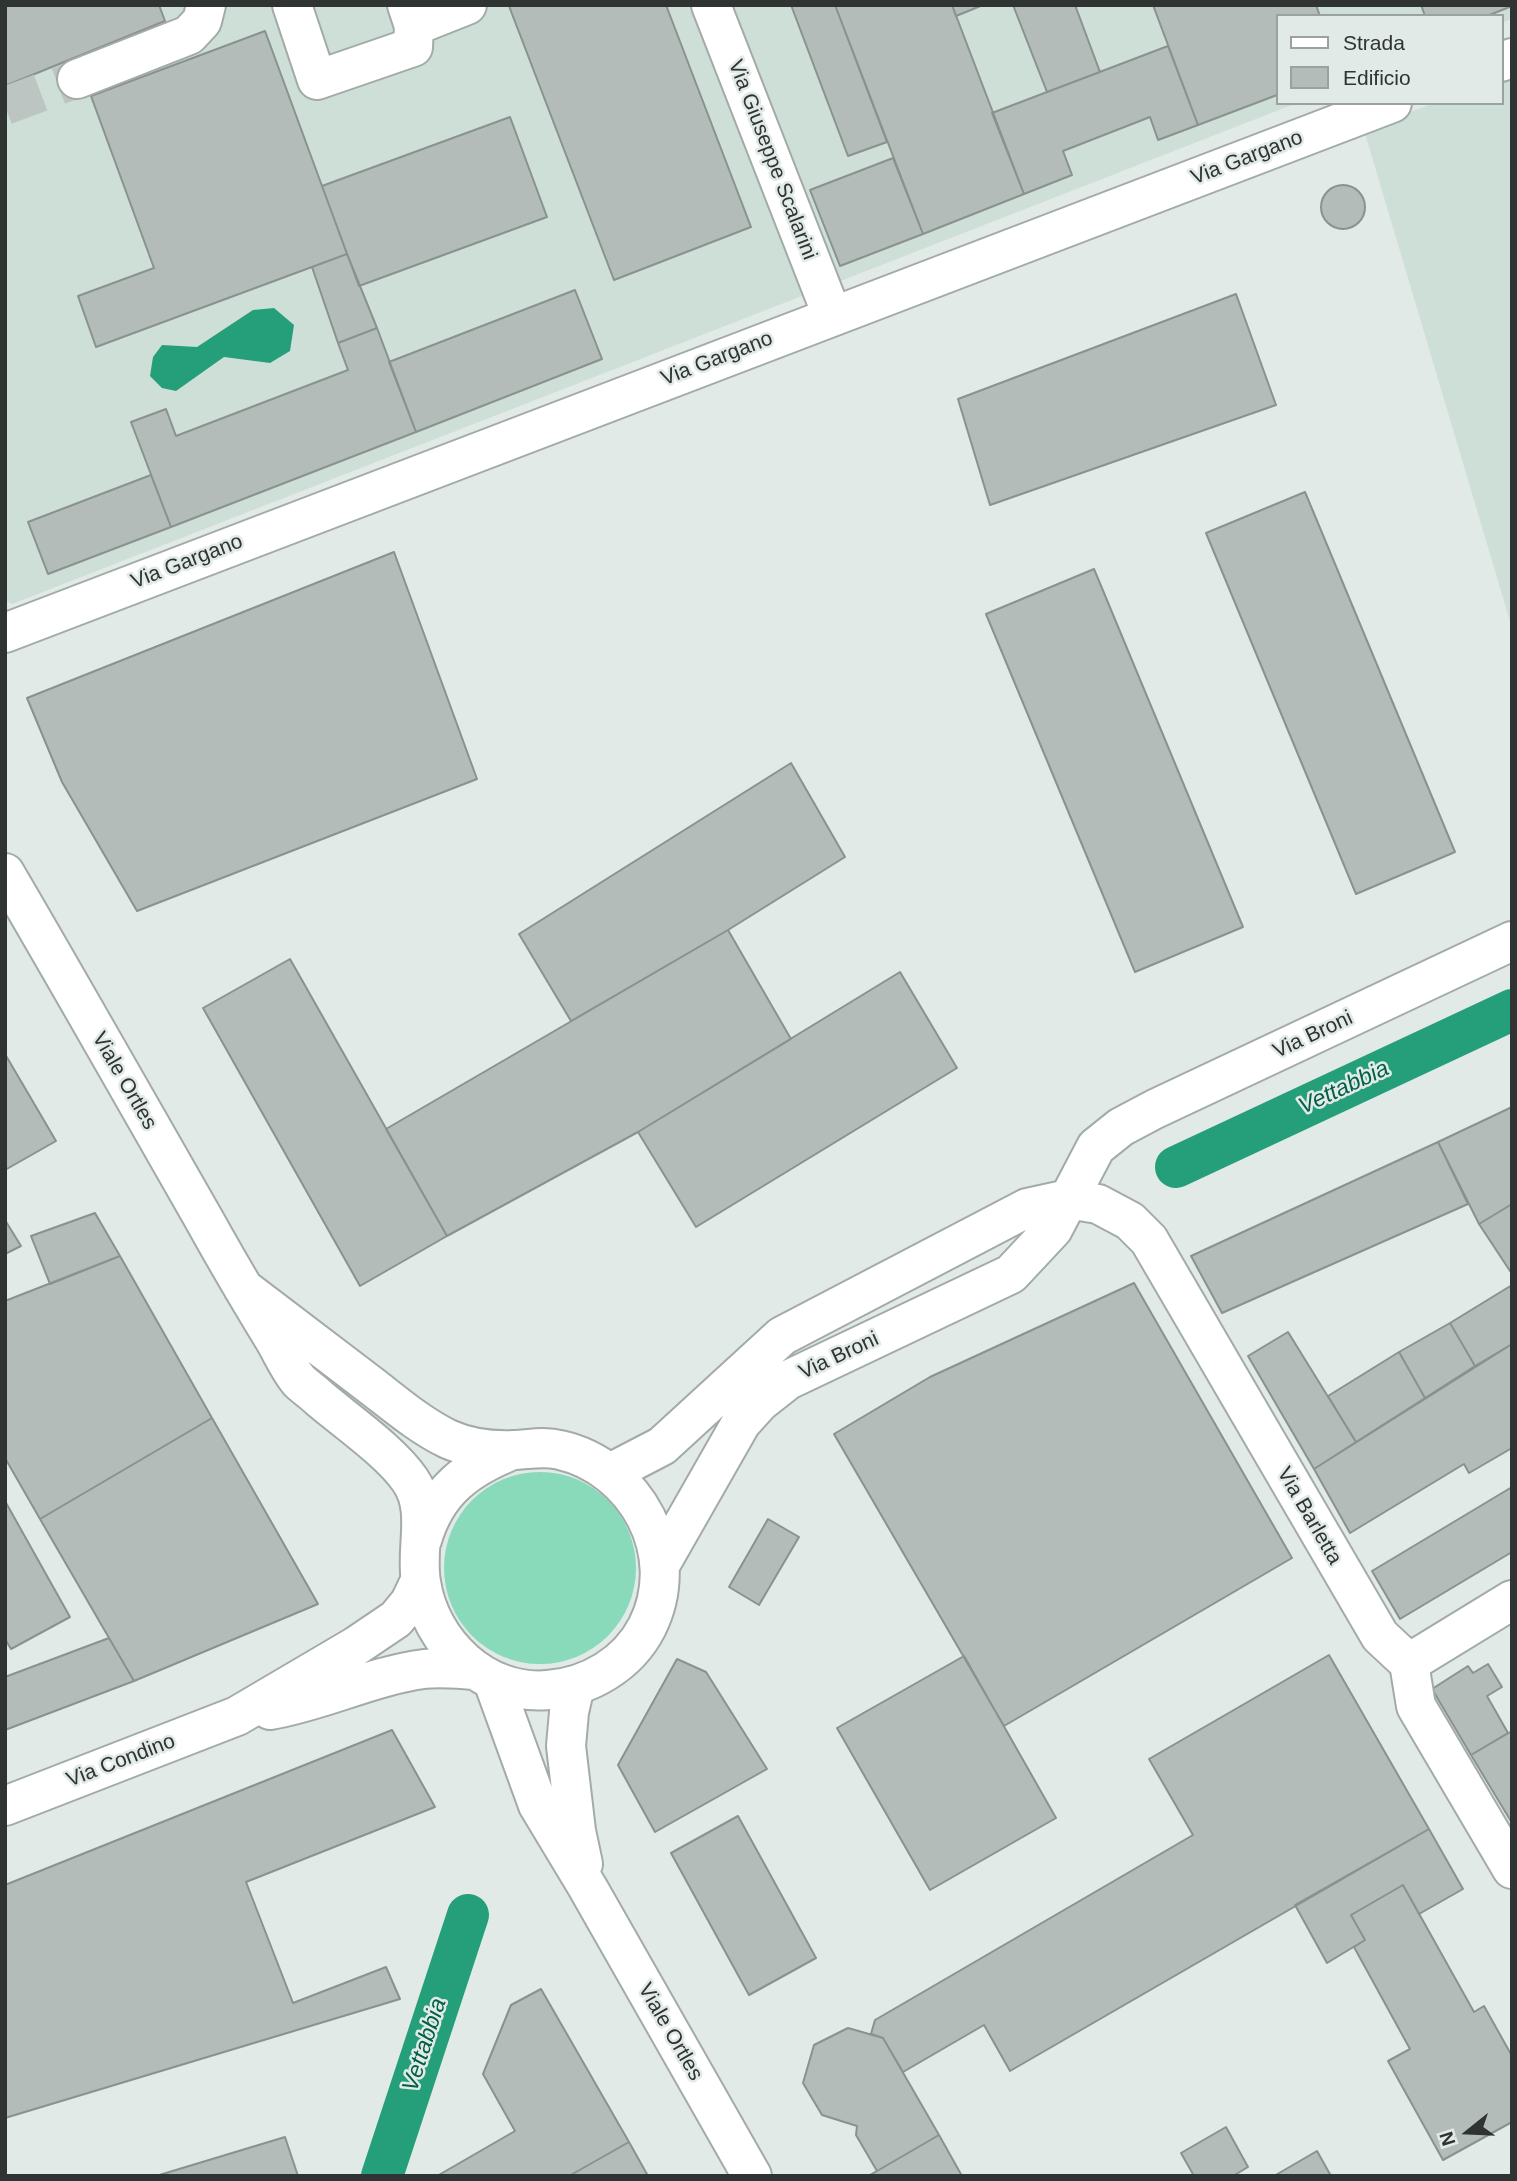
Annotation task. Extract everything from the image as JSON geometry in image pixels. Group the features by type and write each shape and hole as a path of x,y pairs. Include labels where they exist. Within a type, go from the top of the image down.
{"street":[{"path":"77,79 188,35 202,22 206,5"},
{"path":"292,5 317,80 413,47 410,16 467,5"},
{"name":"Via Giuseppe Scalarini","path":"711,5 832,316"},
{"name":"Via Gargano","path":"5,633 1387,105"},
{"name":"Via Gargano","path":"5,616 43,618"},
{"name":"Viale Ortles","path":"5,873 243,1288 299,1380 385,1453 413,1484 421,1509 420,1581 424,1600 446,1643 484,1675 510,1687 538,1691 575,1686 601,1675 636,1644 646,1629 657,1598 660,1565 655,1539 645,1514 630,1492 596,1463 577,1454 554,1448 476,1448 449,1439 401,1409 243,1288"},
{"name":"Via Broni","path":"660,1565 741,1423 760,1402 788,1380 1011,1274 1053,1229 1096,1147 1121,1127 1512,941"},
{"name":"Via Broni","path":"610,1474 662,1446 782,1336 1027,1208 1068,1199"},
{"name":"Via Barletta","path":"1068,1199 1098,1204 1119,1213 1149,1240 1380,1636 1409,1663"},
{"name":"Viale Ortles","path":"421,1542 427,1523 447,1490 474,1469 513,1450"},
{"name":"Via Condino","path":"5,1807 237,1716 356,1646 396,1619 410,1602 420,1581"},
{"path":"1512,1600 1409,1663 1416,1706 1512,1869"},
{"name":"Via Condino","path":"237,1716 296,1706 384,1678 426,1668 484,1675"},
{"name":"Viale Ortles","path":"484,1675 538,1805 752,2176"},
{"name":"Viale Ortles","path":"575,1686 566,1746 576,1831 588,1888"}],"shaded area":[{"path":"5,5 1512,5 1512,19 1503,22 1503,14 1276,14 1276,105 1292,105 12,604 5,600"},
{"path":"1512,73 1512,628 1364,130 1429,105 1503,105 1503,76"},
{"path":"274,308 294,325 290,351 270,363 224,357 176,391 162,388 150,376 153,357 162,345 197,347 253,310"},
{"path":"540,1472 577,1480 608,1500 628,1531 636,1568 628,1605 608,1636 577,1656 540,1664 503,1656 472,1636 452,1605 444,1568 452,1531 472,1500 503,1480"}],"building":[{"path":"5,5 159,5 165,21 5,86"},
{"path":"666,5 751,227 614,280 509,6"},
{"path":"791,5 835,5 887,142 848,156"},
{"path":"835,5 952,5 1024,194 923,234"},
{"path":"952,5 983,5 956,16"},
{"path":"1013,5 1075,5 1100,72 1047,92"},
{"path":"1153,5 1316,5 1319,14 1276,14 1276,95 1198,125"},
{"path":"1421,5 1512,5 1492,14 1424,14"},
{"path":"265,31 347,254 96,347 78,296 154,268 91,96"},
{"path":"1168,46 1198,125 1158,140 1150,117 1063,151 1072,175 1024,194 992,113"},
{"path":"510,117 547,217 359,286 322,186"},
{"path":"893,158 923,234 840,266 810,190"},
{"path":"1343,185 1352,186 1359,191 1364,198 1364,216 1359,223 1352,228 1343,229 1334,228 1327,223 1322,216 1321,207 1322,198 1327,191 1334,186"},
{"path":"347,254 377,328 338,343 312,267"},
{"path":"575,290 602,359 416,432 389,362"},
{"path":"1236,294 1276,405 990,505 958,399"},
{"path":"377,328 416,432 171,527 131,422 166,409 176,436 348,370 338,343"},
{"path":"151,475 171,527 48,574 28,522"},
{"path":"1305,492 1455,852 1356,894 1206,533"},
{"path":"394,552 477,779 137,911 62,782 27,698"},
{"path":"1094,569 1243,927 1135,972 986,614"},
{"path":"791,763 845,857 728,930 571,1021 519,934"},
{"path":"728,930 791,1039 638,1132 447,1236 386,1129"},
{"path":"290,959 447,1236 360,1286 203,1008"},
{"path":"900,972 957,1068 696,1227 638,1132"},
{"path":"5,1054 56,1141 5,1170"},
{"path":"1512,1107 1512,1204 1479,1224 1438,1142"},
{"path":"1438,1142 1468,1204 1222,1313 1191,1256"},
{"path":"1512,1204 1512,1274 1479,1224"},
{"path":"95,1213 120,1256 50,1284 31,1236"},
{"path":"5,1220 21,1246 5,1254"},
{"path":"120,1256 212,1418 40,1519 5,1458 5,1301"},
{"path":"1134,1283 1292,1558 1004,1726 834,1434 930,1377"},
{"path":"1512,1285 1512,1344 1475,1366 1450,1323"},
{"path":"1450,1323 1475,1366 1425,1398 1399,1352"},
{"path":"1288,1332 1356,1442 1314,1469 1248,1356"},
{"path":"1512,1344 1512,1448 1469,1473 1464,1464 1350,1533 1314,1469"},
{"path":"1399,1352 1425,1398 1356,1442 1328,1396"},
{"path":"212,1418 318,1604 134,1681 40,1519"},
{"path":"1512,1487 1512,1552 1400,1619 1372,1571"},
{"path":"5,1501 70,1617 11,1649 5,1639"},
{"path":"768,1519 799,1537 759,1605 729,1587"},
{"path":"109,1638 134,1681 5,1730 5,1677"},
{"path":"1329,1655 1429,1829 1010,2071 984,2025 903,2072 883,2038 871,2034 875,2020 1193,1835 1149,1759"},
{"path":"964,1656 1056,1818 930,1890 837,1728"},
{"path":"677,1659 706,1672 767,1769 655,1832 618,1765"},
{"path":"1488,1664 1502,1687 1487,1696 1508,1733 1471,1755 1432,1689 1468,1666 1473,1673"},
{"path":"392,1730 435,1807 246,1882 293,2003 386,1967 400,1999 5,2118 5,1885"},
{"path":"1512,1731 1512,1823 1471,1755"},
{"path":"738,1816 816,1958 749,1995 671,1853"},
{"path":"1429,1829 1463,1889 1419,1914 1403,1885 1351,1915 1365,1940 1327,1963 1295,1905"},
{"path":"1403,1885 1474,2012 1484,2006 1512,2056 1512,2122 1443,2160 1388,2061 1410,2049 1354,1947 1365,1940 1351,1915"},
{"path":"541,1989 629,2142 569,2176 437,2176 515,2131 483,2074 511,2005"},
{"path":"848,2028 883,2038 939,2135 877,2171 856,2135 857,2126 822,2115 803,2083 814,2045"},
{"path":"1226,2127 1248,2167 1233,2176 1194,2176 1181,2153"},
{"path":"939,2135 962,2176 868,2176 877,2171"},
{"path":"285,2137 298,2176 156,2176"},
{"path":"629,2142 648,2176 569,2176"},
{"path":"1317,2151 1331,2176 1274,2176"}],"waterway":[{"name":"Vettabbia","path":"1176,1167 1512,1010"},
{"name":"Vettabbia","path":"382,2176 468,1915"}],"tunnel":[{"path":"5,106 77,79"}]}
